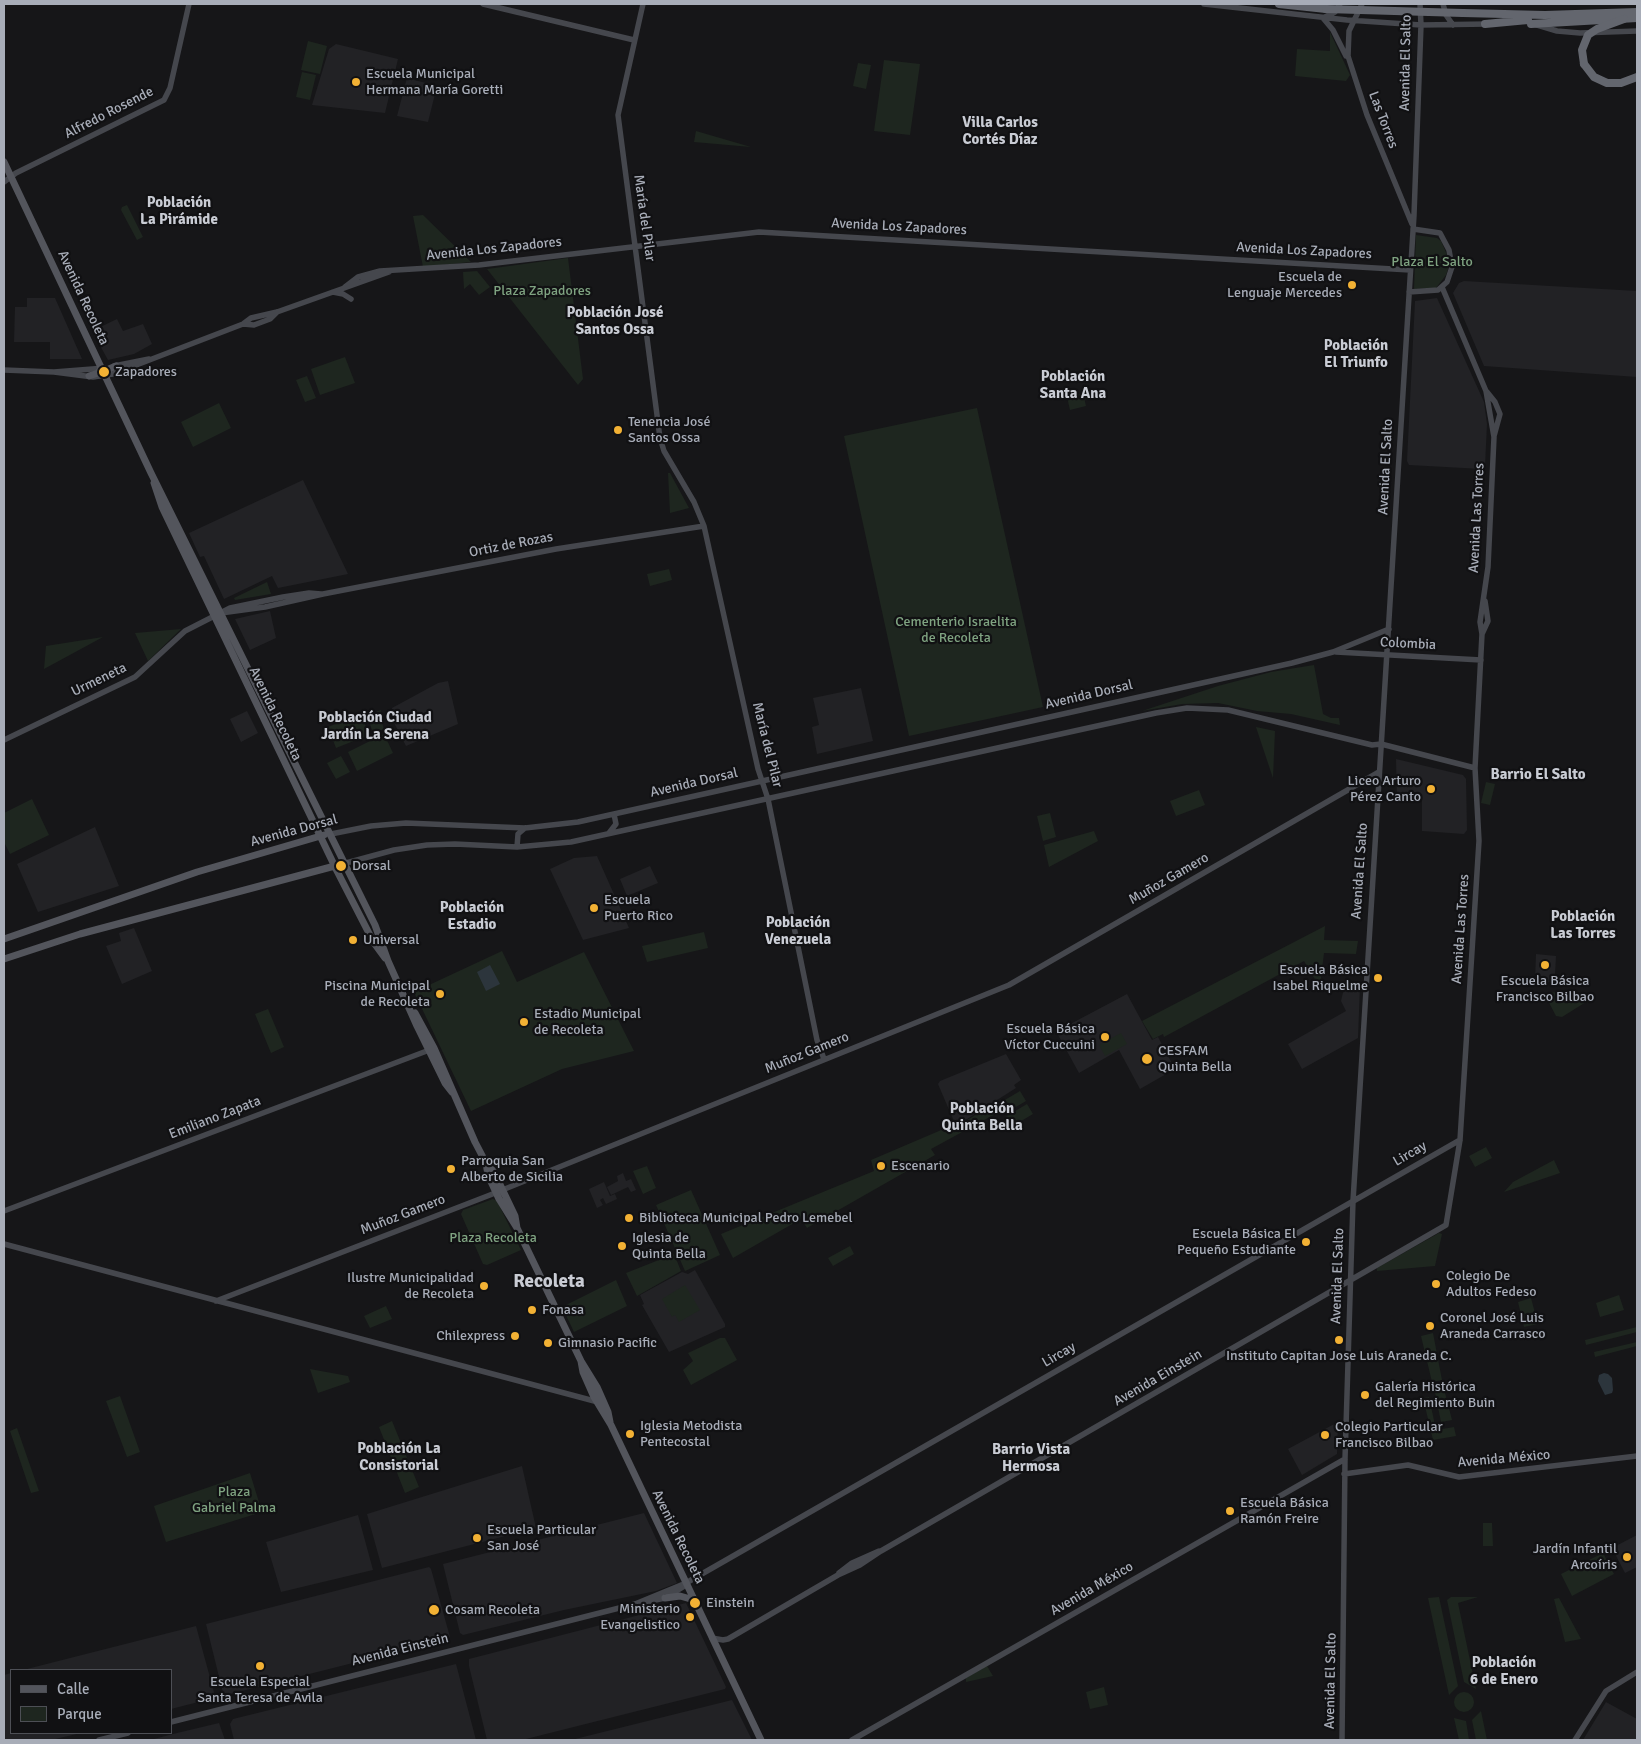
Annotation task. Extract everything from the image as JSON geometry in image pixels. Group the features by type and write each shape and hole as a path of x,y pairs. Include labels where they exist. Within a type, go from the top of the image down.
{"highway":[{"path":"1279,4 1326,8 1535,15 1637,12"},
{"path":"1486,24 1590,14"},
{"path":"1531,24 1637,18"},
{"path":"1624,19 1597,29 1588,35 1582,50 1584,64 1594,77 1607,83 1621,83 1637,77"}],"main road":[{"name":"Alfredo Rosende","path":"4,182 11,176 164,100 170,88 189,4"},
{"path":"483,4 634,40"},
{"name":"María del Pilar","path":"643,4 618,115 661,446 694,502 704,526 761,781 768,799 817,1040 824,1060"},
{"path":"1204,4 1323,18 1421,25 1531,24 1580,33 1637,31"},
{"path":"1323,18 1332,14 1340,4"},
{"path":"1353,20 1362,4"},
{"path":"1362,4 1362,16 1368,21"},
{"name":"Avenida El Salto","path":"1342,1740 1344,1474 1353,1201 1413,227 1421,25 1420,4"},
{"path":"1443,4 1446,15 1453,25"},
{"path":"1323,18 1334,30 1349,61"},
{"name":"Las Torres","path":"1353,20 1347,41 1349,61 1373,130 1413,227"},
{"name":"Avenida Recoleta","path":"4,162 151,473 346,863 378,931 388,961 431,1049 445,1083 452,1092 486,1163 494,1172 499,1191 515,1216 517,1228 581,1360 605,1404 611,1425"},
{"path":"1409,292 1430,292 1442,287 1447,282 1451,272 1451,255 1447,245 1437,232 1413,227"},
{"name":"Avenida Los Zapadores","path":"4,370 104,372 137,367 151,359 243,324 251,318 277,312 345,286 365,275 380,271 389,272 479,265 766,232 1410,270"},
{"name":"Avenida Las Torres","path":"1442,287 1486,391 1499,410 1499,419 1494,437 1485,600 1480,616 1482,634 1476,768 1479,841 1460,1140 1446,1225"},
{"path":"328,293 338,293 351,300"},
{"name":"Avenida Los Zapadores","path":"116,366 151,359"},
{"path":"89,376 116,366"},
{"name":"Avenida Los Zapadores","path":"54,372 89,376"},
{"name":"Avenida Las Torres","path":"1486,391 1494,437"},
{"name":"Avenida Recoleta","path":"151,473 162,507 320,836 374,943 388,961"},
{"name":"Ortiz de Rozas","path":"221,613 265,607 556,549 704,526"},
{"name":"Urmeneta","path":"4,740 135,677 186,631 221,613"},
{"name":"Avenida Dorsal","path":"4,939 197,872 320,836 371,826 406,823 525,828 566,824 1255,672 1333,652 1389,629"},
{"name":"Colombia","path":"1333,652 1481,660"},
{"path":"242,674 247,678 253,678"},
{"path":"4,960 80,934 390,851 427,845 455,844 517,847 559,844 1181,709 1228,710 1372,745 1381,744 1476,768"},
{"name":"Muñoz Gamero","path":"216,1301 499,1191 1026,977 1379,772"},
{"path":"607,835 616,824 614,814"},
{"path":"517,847 518,834 525,828"},
{"path":"350,895 363,900"},
{"name":"Emiliano Zapata","path":"4,1211 431,1049"},
{"name":"Lircay","path":"686,1584 1460,1140"},
{"name":"Lircay","path":"1444,1149 1457,1155"},
{"name":"Avenida Einstein","path":"719,1653 728,1639 1351,1282 1446,1225"},
{"path":"4,1244 605,1404"},
{"name":"Avenida Recoleta","path":"581,1360 583,1372 596,1401 611,1425 761,1740"},
{"name":"Avenida México","path":"1344,1474 1408,1465 1459,1477 1637,1456"},
{"name":"Avenida México","path":"852,1740 1345,1459"},
{"name":"Avenida Einstein","path":"172,1722 665,1598 686,1584"},
{"name":"Avenida Einstein","path":"635,1604 686,1584"},
{"path":"665,1598 680,1596 694,1600"},
{"path":"712,1638 717,1640 728,1639"},
{"path":"1575,1740 1606,1691 1637,1672"},
{"path":"99,1740 124,1734"}],"shaded area":[{"name":"Escuela Municipal Hermana María Goretti","path":"336,44 398,59 385,113 312,105 329,49"},
{"path":"407,78 437,86 428,122 397,116"},
{"path":"1464,281 1637,291 1637,377 1484,366 1453,293 1459,283"},
{"path":"27,298 55,298 82,359 50,359 50,342 14,342 15,307 27,307"},
{"path":"1437,298 1484,402 1487,424 1485,466 1482,469 1409,465 1407,461 1415,301"},
{"path":"117,319 123,331 143,324 152,344 134,354 108,360 92,331"},
{"path":"303,480 348,574 278,588 272,576 224,599 204,556 200,557 189,533"},
{"path":"270,611 276,638 250,650 235,619"},
{"path":"448,681 458,724 406,746 390,715 392,708 438,683"},
{"path":"861,688 873,741 817,754 812,727 819,725 813,698"},
{"path":"247,711 258,733 241,742 230,719"},
{"name":"Liceo Arturo Pérez Canto","path":"1396,759 1463,775 1466,779 1467,830 1464,834 1422,831 1422,801 1397,799"},
{"path":"95,827 119,886 38,912 17,864"},
{"name":"Escuela Puerto Rico","path":"597,856 629,928 583,940 550,869 574,858"},
{"path":"650,866 658,883 627,896 620,879"},
{"path":"134,928 152,971 122,984 106,946 121,941 119,933"},
{"name":"Escuela Básica Francisco Bilbao","path":"1536,954 1556,956 1555,975 1575,976 1574,982 1571,984 1535,981"},
{"path":"490,965 500,984 486,991 477,972"},
{"path":"1345,984 1360,986 1358,1038 1302,1069 1288,1044 1346,1011 1341,1001"},
{"name":"Escuela Básica Víctor Cuccuini","path":"1127,994 1152,1040 1158,1037 1175,1069 1140,1089 1119,1050 1079,1073 1057,1033 1059,1030"},
{"path":"1006,1054 1021,1080 1014,1085 1016,1088 956,1126 938,1084 940,1081"},
{"path":"623,1173 626,1181 631,1179 636,1190 631,1192 628,1187 611,1195 607,1187 618,1181 617,1176"},
{"path":"604,1182 610,1196 615,1194 617,1199 606,1204 603,1198 600,1200 603,1205 597,1208 589,1189"},
{"path":"695,1270 725,1327 669,1352 642,1305 644,1304 640,1295 682,1272 688,1274"},
{"path":"1604,1373 1612,1378 1613,1390 1612,1393 1605,1395 1598,1381 1599,1375"},
{"name":"Colegio Particular Francisco Bilbao","path":"1338,1422 1337,1454 1302,1475 1288,1449"},
{"path":"522,1466 536,1528 382,1568 367,1514"},
{"path":"644,1513 677,1583 656,1591 564,1610 463,1635 460,1633 443,1564"},
{"path":"358,1515 373,1570 281,1592 266,1542"},
{"name":"Jardín Infantil Arcoíris","path":"1637,1535 1637,1567 1625,1573 1612,1548"},
{"path":"429,1567 450,1637 448,1639 226,1695 223,1693 206,1624"},
{"path":"686,1603 726,1687 725,1689 522,1740 487,1740 469,1666 469,1659"},
{"path":"196,1626 215,1696 214,1698 172,1709 172,1669 27,1669"},
{"path":"456,1664 476,1740 234,1740 230,1724 233,1719"},
{"path":"10,1673 10,1734 77,1734 51,1740 4,1740 4,1675"},
{"path":"732,1700 752,1740 574,1740 575,1739"},
{"path":"1606,1702 1637,1719 1637,1740 1583,1740"},
{"path":"219,1723 225,1740 150,1740 177,1733"}],"green space":[{"path":"1330,32 1350,75 1346,81 1295,76 1297,49 1330,51"},
{"path":"308,41 327,46 320,74 301,70"},
{"path":"884,60 920,64 910,135 874,131"},
{"path":"858,63 871,65 866,89 853,86"},
{"path":"302,72 316,75 310,100 296,97"},
{"path":"696,131 751,147 694,142"},
{"path":"127,205 143,237 137,240 121,210 122,207"},
{"name":"Plaza Zapadores","path":"423,215 471,262 423,267 413,216"},
{"name":"Plaza El Salto","path":"1416,235 1437,238 1441,241 1448,257 1449,266 1446,275 1436,288 1414,289"},
{"name":"Plaza Zapadores","path":"568,258 583,379 578,385 487,269"},
{"path":"477,271 490,287 479,295 470,284 464,289 463,272"},
{"path":"345,357 355,383 320,395 311,369"},
{"path":"307,376 316,398 305,402 296,380"},
{"path":"1083,393 1086,406 1070,410 1067,397"},
{"path":"219,403 231,428 193,447 181,422"},
{"name":"Cementerio Israelita de Recoleta","path":"977,408 1043,707 909,736 844,436"},
{"path":"668,473 670,473 689,508 670,513"},
{"path":"669,569 672,580 650,586 647,574"},
{"path":"267,582 271,594 235,600 234,598"},
{"path":"181,629 148,661 135,633"},
{"path":"103,637 44,669 46,646"},
{"path":"1314,665 1323,714 1331,718 1339,718 1340,725 1291,714 1257,711 1218,703 1182,704 1142,711 1218,686 1271,672"},
{"path":"381,710 380,717 384,729 373,733 367,715"},
{"path":"361,714 369,735 336,748 328,727"},
{"path":"1256,727 1275,731 1273,778"},
{"path":"384,734 393,753 357,771 348,752"},
{"path":"341,756 350,772 336,779 327,763"},
{"path":"1486,782 1495,784 1490,805 1481,803"},
{"path":"1199,790 1205,805 1176,816 1170,801"},
{"path":"32,799 49,835 10,854 4,842 4,813"},
{"path":"1050,813 1056,837 1043,841 1037,816"},
{"path":"1094,831 1098,841 1049,867 1044,845"},
{"path":"1325,926 1324,940 1358,941 1356,954 1324,953 1320,986 1304,961 1164,1037 1163,1034 1153,1039 1142,1021"},
{"path":"704,932 708,948 647,962 642,946"},
{"name":"Estadio Municipal de Recoleta","path":"502,951 517,982 584,952 634,1051 562,1069 471,1111 414,992"},
{"path":"1550,992 1594,997 1562,1017 1556,1016 1546,997"},
{"path":"268,1009 284,1047 271,1053 255,1014"},
{"path":"1121,1033 1127,1044 1105,1056 1099,1045"},
{"path":"1020,1091 1026,1101 1004,1114 998,1104"},
{"path":"1027,1104 1033,1114 1011,1127 1005,1117"},
{"path":"992,1105 997,1113 931,1149 935,1155 807,1228 801,1219 733,1258 721,1234 874,1171 871,1160 953,1125 954,1128"},
{"path":"1486,1147 1492,1158 1475,1167 1469,1156"},
{"path":"1554,1160 1560,1173 1504,1192 1513,1182"},
{"path":"647,1166 656,1188 643,1194 633,1171"},
{"path":"691,1190 720,1255 685,1271 656,1205"},
{"name":"Plaza Recoleta","path":"493,1199 497,1201 521,1250 487,1265 483,1264 461,1214 463,1210"},
{"path":"1439,1233 1442,1234 1435,1266 1377,1271 1377,1268"},
{"path":"850,1246 854,1254 833,1266 828,1258"},
{"path":"674,1254 681,1271 637,1296 626,1273"},
{"path":"616,1280 627,1306 574,1332 562,1307"},
{"path":"685,1285 700,1310 679,1322 675,1315 672,1317 662,1299"},
{"path":"1619,1295 1624,1310 1600,1317 1596,1303"},
{"path":"1531,1298 1538,1324 1524,1327 1518,1302"},
{"path":"386,1306 392,1319 370,1328 364,1316"},
{"path":"1637,1327 1637,1332 1586,1345 1585,1340"},
{"path":"1433,1333 1442,1380 1432,1382 1421,1336"},
{"path":"720,1338 725,1338 737,1360 691,1385 683,1370 693,1361 688,1353"},
{"path":"1637,1342 1637,1346 1595,1357 1594,1352"},
{"path":"310,1369 348,1376 350,1382 318,1393"},
{"path":"1443,1385 1452,1420 1441,1422 1434,1387"},
{"path":"120,1396 140,1452 127,1457 106,1401"},
{"path":"1429,1397 1436,1430 1454,1427 1456,1436 1433,1440 1423,1398"},
{"path":"392,1421 419,1487 405,1493 379,1427"},
{"path":"17,1428 39,1491 31,1493 10,1431"},
{"name":"Plaza Gabriel Palma","path":"250,1473 262,1512 166,1542 154,1506"},
{"path":"1483,1523 1492,1523 1493,1546 1483,1546"},
{"path":"1603,1553 1614,1574 1572,1596 1561,1574"},
{"path":"1439,1597 1458,1686 1449,1695 1428,1598"},
{"path":"1451,1597 1478,1597 1458,1603 1476,1689 1464,1682 1447,1600"},
{"path":"1559,1598 1581,1639 1565,1642 1554,1599"},
{"path":"987,1666 993,1676 966,1682 966,1678"},
{"path":"1104,1687 1108,1705 1090,1709 1086,1692"},
{"path":"1464,1692 1471,1695 1474,1702 1471,1709 1464,1712 1457,1709 1454,1702 1457,1695"},
{"path":"1481,1711 1487,1740 1476,1740 1472,1720"},
{"path":"1454,1718 1466,1721 1469,1740 1459,1740"}],"place":[{"name":"Escuela Municipal Hermana María Goretti","path":"356,82"},
{"name":"Escuela de Lenguaje Mercedes","path":"1352,285"},
{"name":"Zapadores","path":"104,372"},
{"name":"Tenencia José Santos Ossa","path":"618,430"},
{"name":"Liceo Arturo Pérez Canto","path":"1431,789"},
{"name":"Dorsal","path":"341,866"},
{"name":"Escuela Puerto Rico","path":"594,908"},
{"name":"Universal","path":"353,940"},
{"name":"Escuela Básica Francisco Bilbao","path":"1545,965"},
{"name":"Escuela Básica Isabel Riquelme","path":"1378,978"},
{"name":"Piscina Municipal de Recoleta","path":"440,994"},
{"name":"Estadio Municipal de Recoleta","path":"524,1022"},
{"name":"Escuela Básica Víctor Cuccuini","path":"1105,1037"},
{"name":"CESFAM Quinta Bella","path":"1147,1059"},
{"name":"Escenario","path":"881,1166"},
{"name":"Parroquia San Alberto de Sicilia","path":"451,1169"},
{"name":"Biblioteca Municipal Pedro Lemebel","path":"629,1218"},
{"name":"Escuela Básica El Pequeño Estudiante","path":"1306,1242"},
{"name":"Iglesia de Quinta Bella","path":"622,1246"},
{"name":"Colegio De Adultos Fedeso","path":"1436,1284"},
{"name":"Ilustre Municipalidad de Recoleta","path":"484,1286"},
{"name":"Fonasa","path":"532,1310"},
{"name":"Coronel José Luis Araneda Carrasco","path":"1430,1326"},
{"name":"Chilexpress","path":"515,1336"},
{"name":"Instituto Capitan Jose Luis Araneda C.","path":"1339,1340"},
{"name":"Gimnasio Pacific","path":"548,1343"},
{"name":"Galería Histórica del Regimiento Buin","path":"1365,1395"},
{"name":"Iglesia Metodista Pentecostal","path":"630,1434"},
{"name":"Colegio Particular Francisco Bilbao","path":"1325,1435"},
{"name":"Escuela Básica Ramón Freire","path":"1230,1511"},
{"name":"Escuela Particular San José","path":"477,1538"},
{"name":"Jardín Infantil Arcoíris","path":"1627,1557"},
{"name":"Einstein","path":"695,1603"},
{"name":"Cosam Recoleta","path":"434,1610"},
{"name":"Ministerio Evangelistico","path":"690,1617"},
{"name":"Escuela Especial Santa Teresa de Avila","path":"260,1666"}],"district":[{"name":"Villa Carlos Cortés Díaz","path":"1000,132"},
{"name":"Población La Pirámide","path":"179,212"},
{"name":"Población José Santos Ossa","path":"615,322"},
{"name":"Población El Triunfo","path":"1356,354"},
{"name":"Población Santa Ana","path":"1073,386"},
{"name":"Población Ciudad Jardín La Serena","path":"375,726"},
{"name":"Barrio El Salto","path":"1538,775"},
{"name":"Población Estadio","path":"472,916"},
{"name":"Población Las Torres","path":"1583,926"},
{"name":"Población Venezuela","path":"798,932"},
{"name":"Población Quinta Bella","path":"982,1118"},
{"name":"Recoleta","path":"549,1282"},
{"name":"Población La Consistorial","path":"399,1458"},
{"name":"Barrio Vista Hermosa","path":"1031,1458"},
{"name":"Población 6 de Enero","path":"1504,1672"}]}
